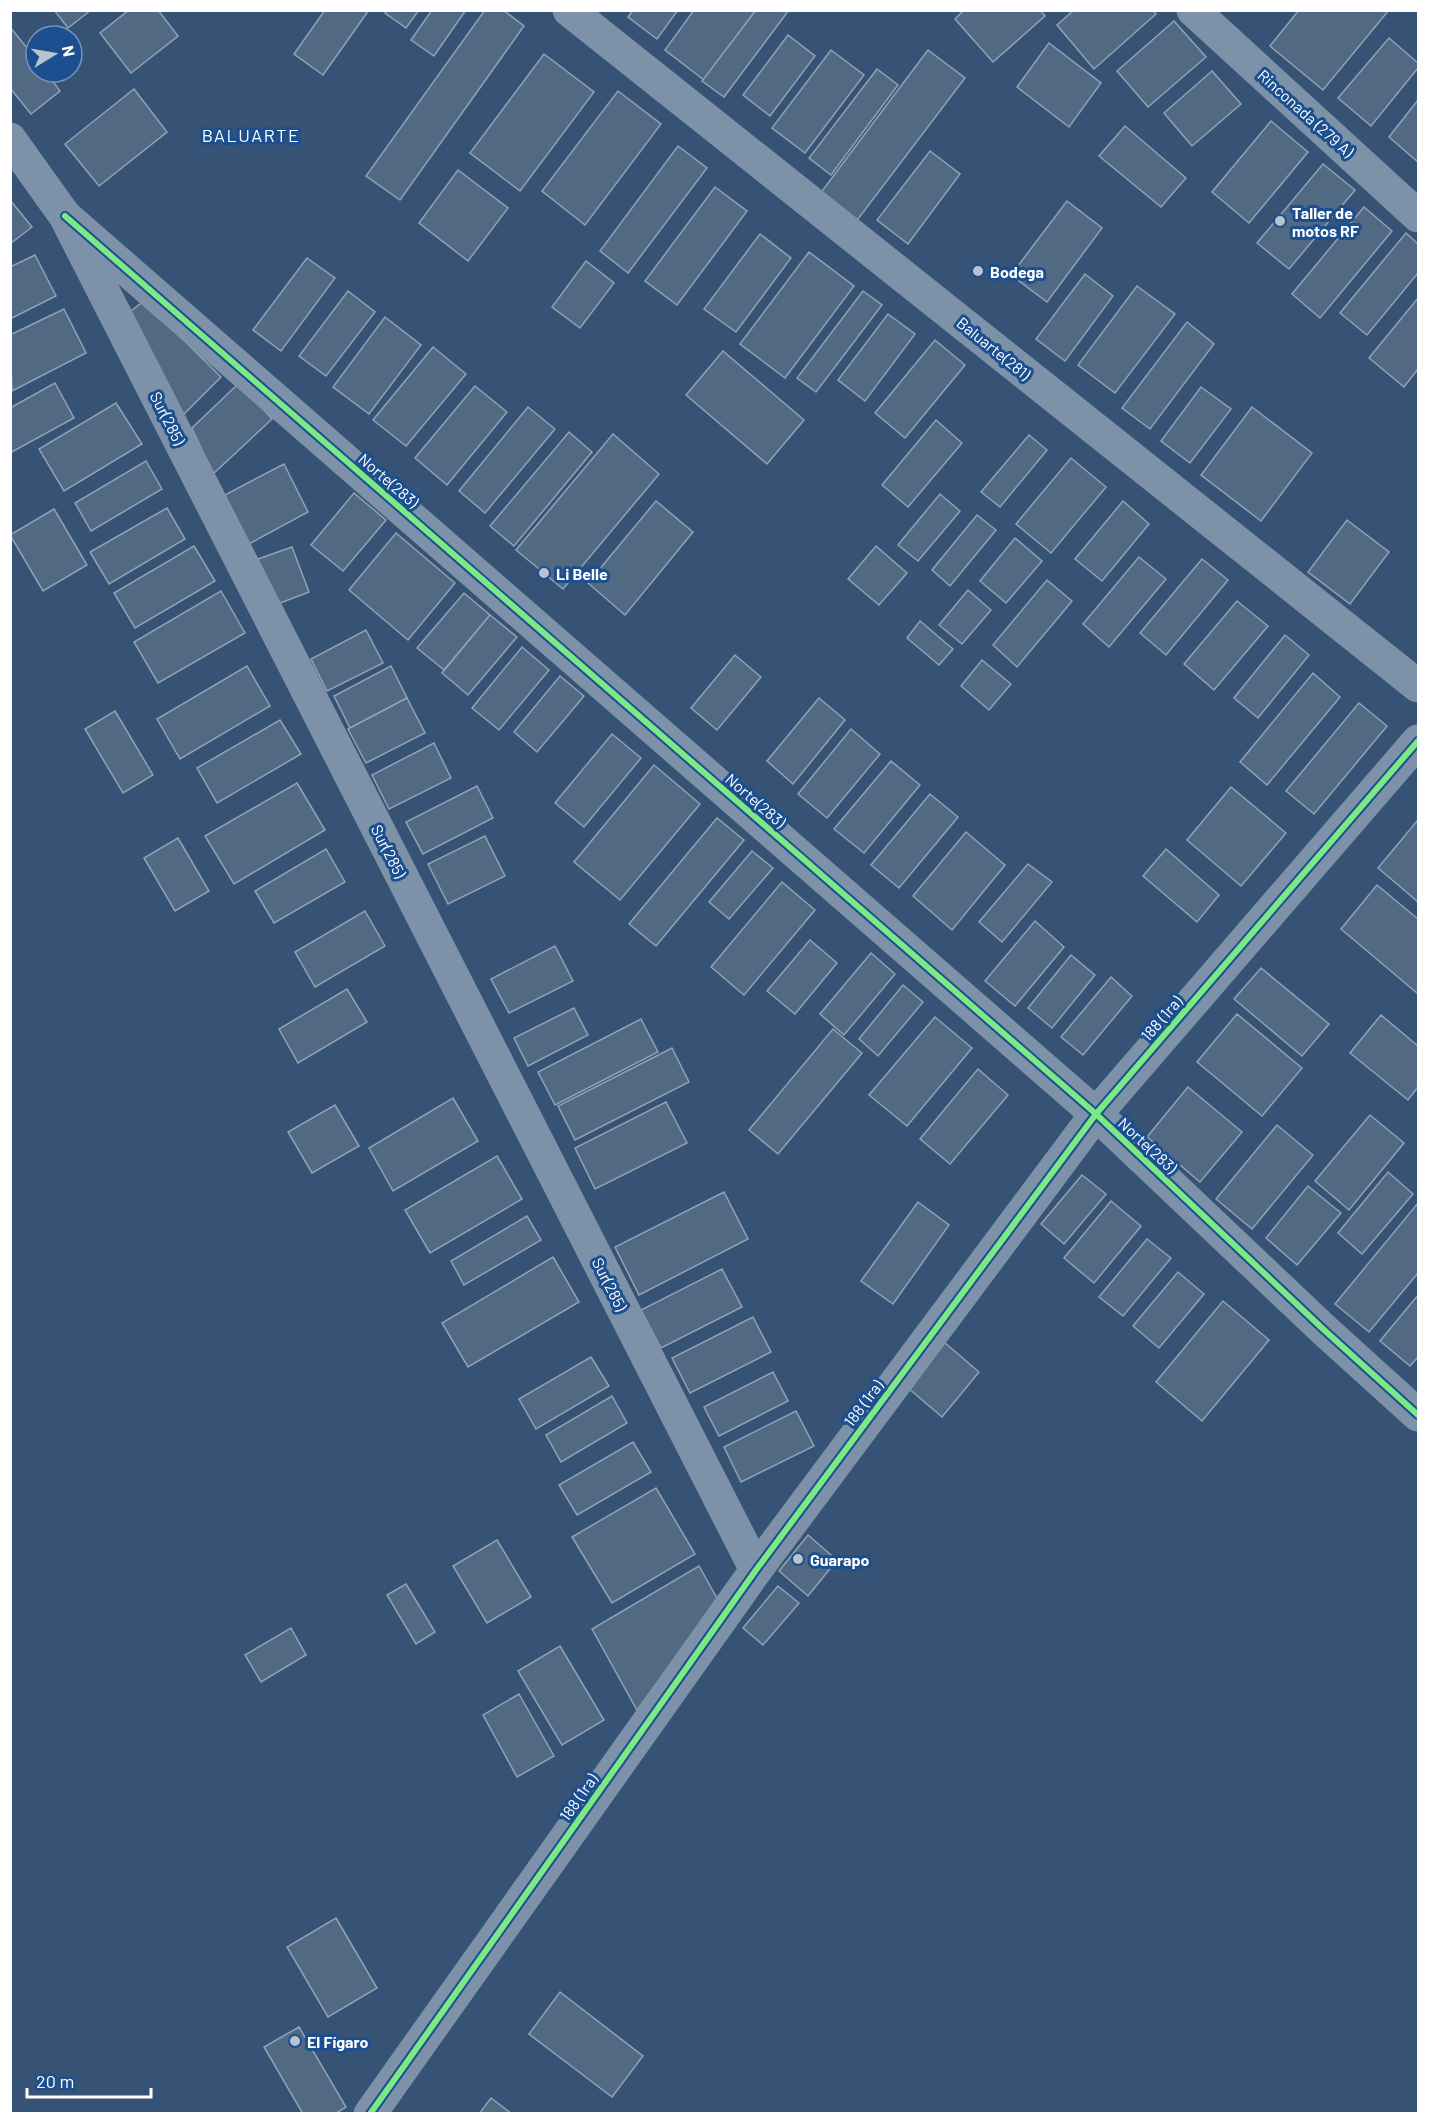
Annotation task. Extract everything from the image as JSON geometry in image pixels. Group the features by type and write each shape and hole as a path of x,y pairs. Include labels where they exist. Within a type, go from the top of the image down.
{"street":[{"name":"Baluarte(281)","path":"569,10 1419,686"},
{"name":"Rinconada (279 A)","path":"1193,10 1419,216"},
{"name":"Sur(285)","path":"10,139 65,216 756,1570"},
{"name":"Norte(283)","path":"65,216 1096,1114 1323,1329 1419,1415"},
{"name":"188 (1ra)","path":"370,2114 756,1570 1096,1114 1419,741"}],"building":[{"path":"54,10 91,10 73,24 65,24"},
{"path":"129,10 158,10 178,36 131,73 100,33"},
{"path":"325,10 369,10 323,75 294,54"},
{"path":"387,10 419,10 406,28 385,13"},
{"path":"432,10 466,10 434,56 411,40"},
{"path":"485,10 503,10 524,26 400,200 366,176"},
{"path":"633,10 678,10 657,39 628,17"},
{"path":"694,10 756,10 704,80 665,50"},
{"path":"756,10 789,10 724,97 702,81"},
{"path":"964,10 1040,10 1045,16 993,62 955,19"},
{"path":"1074,10 1153,10 1156,14 1094,69 1057,25"},
{"path":"1299,10 1389,10 1323,90 1270,46"},
{"path":"1174,21 1206,57 1148,107 1117,71"},
{"path":"10,27 24,44 24,84 55,84 60,91 31,114 10,88"},
{"path":"788,35 815,56 770,116 743,95"},
{"path":"1389,38 1418,63 1418,68 1371,126 1338,98"},
{"path":"1049,43 1101,83 1069,127 1017,87"},
{"path":"831,50 864,75 805,153 772,128"},
{"path":"928,50 965,78 855,223 819,195"},
{"path":"544,54 594,92 520,191 470,153"},
{"path":"877,69 898,85 831,175 809,158"},
{"path":"1212,71 1241,104 1192,146 1164,113"},
{"path":"134,89 167,132 99,186 65,144"},
{"path":"618,91 661,124 585,225 542,191"},
{"path":"1418,100 1418,162 1389,137"},
{"path":"1271,121 1308,152 1249,223 1212,192"},
{"path":"1125,126 1186,178 1161,207 1099,156"},
{"path":"678,146 707,168 628,273 600,251"},
{"path":"930,151 960,174 908,244 877,220"},
{"path":"1323,164 1355,190 1289,269 1257,243"},
{"path":"458,170 508,208 468,261 419,223"},
{"path":"715,187 747,211 677,305 645,281"},
{"path":"10,200 32,227 10,244"},
{"path":"1067,201 1102,228 1047,302 1011,275"},
{"path":"1364,207 1392,231 1320,318 1292,294"},
{"path":"1406,233 1418,244 1418,273 1367,335 1340,313"},
{"path":"760,234 791,258 736,332 704,309"},
{"path":"809,252 854,286 785,378 740,344"},
{"path":"35,255 56,296 10,319 10,267"},
{"path":"307,258 335,278 281,351 253,330"},
{"path":"586,261 614,283 580,328 552,307"},
{"path":"1085,274 1113,296 1065,361 1036,339"},
{"path":"1137,286 1175,314 1115,393 1078,365"},
{"path":"348,291 375,312 326,376 299,356"},
{"path":"863,291 882,305 816,392 797,378"},
{"path":"1418,298 1418,369 1404,387 1369,358"},
{"path":"144,301 221,377 180,418 127,314"},
{"path":"64,309 86,353 12,391 10,335"},
{"path":"888,314 915,334 865,401 838,380"},
{"path":"385,317 421,345 369,414 333,387"},
{"path":"1187,322 1214,344 1150,429 1122,408"},
{"path":"935,340 965,365 905,438 875,413"},
{"path":"433,347 466,374 406,446 373,420"},
{"path":"723,351 804,420 767,464 686,395"},
{"path":"55,383 74,418 10,453 10,408"},
{"path":"239,383 272,419 213,474 192,428"},
{"path":"475,386 507,412 447,485 415,458"},
{"path":"1201,387 1231,409 1190,463 1161,441"},
{"path":"116,403 142,444 64,491 39,449"},
{"path":"528,407 555,429 485,513 459,491"},
{"path":"1252,407 1312,453 1261,521 1201,475"},
{"path":"936,420 962,443 908,507 882,485"},
{"path":"569,432 592,452 514,546 490,526"},
{"path":"613,434 659,474 563,589 516,550"},
{"path":"1029,435 1047,450 1000,507 981,492"},
{"path":"1071,458 1106,487 1051,553 1016,524"},
{"path":"146,461 162,489 91,531 75,503"},
{"path":"284,464 308,512 247,545 221,497"},
{"path":"354,493 386,520 343,571 311,545"},
{"path":"940,494 960,511 918,561 898,545"},
{"path":"656,501 693,532 625,615 588,583"},
{"path":"1123,501 1149,524 1102,581 1075,559"},
{"path":"167,508 185,539 109,584 90,552"},
{"path":"54,509 87,565 43,591 10,535"},
{"path":"977,515 996,530 950,586 932,570"},
{"path":"1347,520 1389,552 1350,604 1308,572"},
{"path":"396,533 455,583 408,640 349,590"},
{"path":"1015,538 1042,561 1006,603 980,581"},
{"path":"194,546 215,581 135,628 114,593"},
{"path":"876,546 907,573 879,605 848,579"},
{"path":"292,547 309,592 275,605 258,559"},
{"path":"1139,557 1166,579 1109,647 1083,624"},
{"path":"1202,559 1228,580 1166,655 1140,633"},
{"path":"1047,580 1072,601 1017,667 993,645"},
{"path":"968,590 991,610 962,644 939,625"},
{"path":"221,591 245,633 158,683 134,642"},
{"path":"464,593 490,615 444,670 417,648"},
{"path":"1237,601 1268,626 1214,690 1184,664"},
{"path":"490,615 517,637 468,695 442,673"},
{"path":"920,621 953,649 939,665 907,638"},
{"path":"366,630 383,663 327,691 311,659"},
{"path":"1285,635 1309,655 1258,718 1234,698"},
{"path":"522,647 549,670 499,730 472,708"},
{"path":"735,655 761,677 717,730 691,708"},
{"path":"982,660 1011,684 989,710 961,686"},
{"path":"247,666 270,706 180,759 157,719"},
{"path":"391,666 407,698 350,728 334,696"},
{"path":"1313,673 1340,697 1267,785 1240,762"},
{"path":"560,676 584,696 537,752 514,732"},
{"path":"407,698 425,733 366,763 348,729"},
{"path":"819,698 845,720 793,784 767,761"},
{"path":"1359,703 1387,726 1314,814 1286,791"},
{"path":"115,711 153,775 123,793 85,729"},
{"path":"280,720 301,754 217,803 197,768"},
{"path":"851,729 880,754 827,818 798,794"},
{"path":"612,734 641,758 584,827 555,803"},
{"path":"434,743 451,778 389,809 372,775"},
{"path":"891,761 920,785 864,853 834,829"},
{"path":"654,765 700,804 620,900 574,862"},
{"path":"297,783 325,830 234,884 205,836"},
{"path":"477,786 493,818 423,854 406,822"},
{"path":"1231,787 1286,833 1241,886 1187,840"},
{"path":"930,794 958,817 899,888 871,865"},
{"path":"717,818 744,840 656,946 629,924"},
{"path":"1417,821 1418,823 1418,902 1378,868"},
{"path":"966,832 1005,865 952,930 913,896"},
{"path":"485,836 505,876 448,904 428,864"},
{"path":"178,838 209,891 175,911 144,858"},
{"path":"326,849 345,882 274,923 255,891"},
{"path":"1166,849 1219,895 1197,922 1143,876"},
{"path":"752,851 773,868 729,919 709,902"},
{"path":"1028,864 1052,882 1002,942 979,922"},
{"path":"782,882 815,910 744,995 711,967"},
{"path":"1377,885 1418,919 1418,994 1341,929"},
{"path":"365,911 385,946 315,987 295,952"},
{"path":"1035,921 1064,947 1015,1006 985,981"},
{"path":"810,940 837,963 795,1014 767,991"},
{"path":"555,946 573,981 509,1013 491,979"},
{"path":"871,953 895,974 844,1035 820,1014"},
{"path":"1071,955 1095,975 1052,1028 1028,1008"},
{"path":"1261,968 1329,1024 1302,1056 1234,999"},
{"path":"1111,977 1132,996 1083,1055 1061,1037"},
{"path":"903,985 923,1002 878,1056 859,1039"},
{"path":"347,989 367,1022 298,1063 279,1029"},
{"path":"574,1008 588,1035 528,1066 514,1038"},
{"path":"1237,1014 1302,1068 1262,1116 1197,1062"},
{"path":"1381,1015 1418,1046 1418,1087 1408,1100 1350,1053"},
{"path":"935,1017 972,1048 907,1126 869,1095"},
{"path":"641,1019 658,1052 555,1105 538,1072"},
{"path":"833,1029 862,1053 778,1154 749,1130"},
{"path":"672,1048 689,1082 575,1140 558,1106"},
{"path":"978,1069 1008,1095 950,1164 920,1139"},
{"path":"1188,1087 1242,1132 1200,1182 1147,1137"},
{"path":"453,1098 478,1141 393,1191 369,1148"},
{"path":"666,1102 687,1143 595,1189 575,1148"},
{"path":"335,1105 359,1146 312,1173 288,1132"},
{"path":"1370,1115 1404,1143 1349,1210 1315,1181"},
{"path":"1277,1125 1313,1155 1252,1229 1216,1199"},
{"path":"497,1156 522,1199 430,1253 405,1210"},
{"path":"1388,1172 1413,1194 1362,1254 1338,1233"},
{"path":"1082,1175 1106,1194 1064,1244 1041,1224"},
{"path":"1308,1186 1341,1213 1297,1265 1266,1238"},
{"path":"724,1192 748,1239 639,1295 615,1247"},
{"path":"1111,1201 1141,1226 1094,1283 1064,1258"},
{"path":"918,1202 949,1225 893,1304 861,1281"},
{"path":"1418,1203 1418,1273 1369,1332 1335,1304"},
{"path":"527,1216 541,1240 464,1285 451,1261"},
{"path":"1147,1239 1171,1258 1123,1316 1099,1297"},
{"path":"553,1257 579,1302 468,1367 442,1323"},
{"path":"722,1269 742,1307 661,1348 641,1310"},
{"path":"1178,1272 1204,1294 1159,1348 1133,1326"},
{"path":"1418,1295 1418,1357 1410,1366 1380,1341"},
{"path":"1223,1301 1269,1340 1202,1421 1156,1382"},
{"path":"753,1317 771,1352 690,1393 672,1358"},
{"path":"944,1342 979,1372 942,1417 907,1387"},
{"path":"591,1357 609,1386 536,1429 519,1399"},
{"path":"773,1372 788,1401 719,1436 704,1407"},
{"path":"612,1396 627,1423 561,1462 546,1435"},
{"path":"796,1411 814,1446 741,1482 724,1447"},
{"path":"633,1442 651,1472 577,1515 559,1485"},
{"path":"656,1488 695,1554 612,1603 572,1537"},
{"path":"808,1535 837,1560 808,1596 779,1571"},
{"path":"497,1540 531,1597 487,1623 453,1566"},
{"path":"699,1566 718,1600 637,1710 592,1629"},
{"path":"406,1584 435,1632 416,1644 387,1595"},
{"path":"778,1586 799,1603 763,1645 743,1628"},
{"path":"291,1628 306,1655 261,1682 245,1655"},
{"path":"560,1646 604,1720 562,1745 518,1671"},
{"path":"519,1694 554,1756 517,1777 483,1715"},
{"path":"336,1918 377,1988 328,2017 287,1947"},
{"path":"560,1992 643,2056 612,2097 529,2034"},
{"path":"299,2027 346,2107 335,2114 303,2114 264,2047"},
{"path":"491,2098 512,2114 479,2114"}],"cycle path":[{"path":"65,216 1096,1114 1323,1329 1418,1415"},
{"path":"370,2114 756,1570 1096,1114 1418,741"}],"place":[{"name":"Taller de motos RF","path":"1280,221"},
{"name":"Bodega","path":"978,271"},
{"name":"Li Belle","path":"544,573"},
{"name":"Guarapo","path":"798,1559"},
{"name":"El Fígaro","path":"295,2041"}],"district":[{"name":"BALUARTE","path":"251,135"}]}
